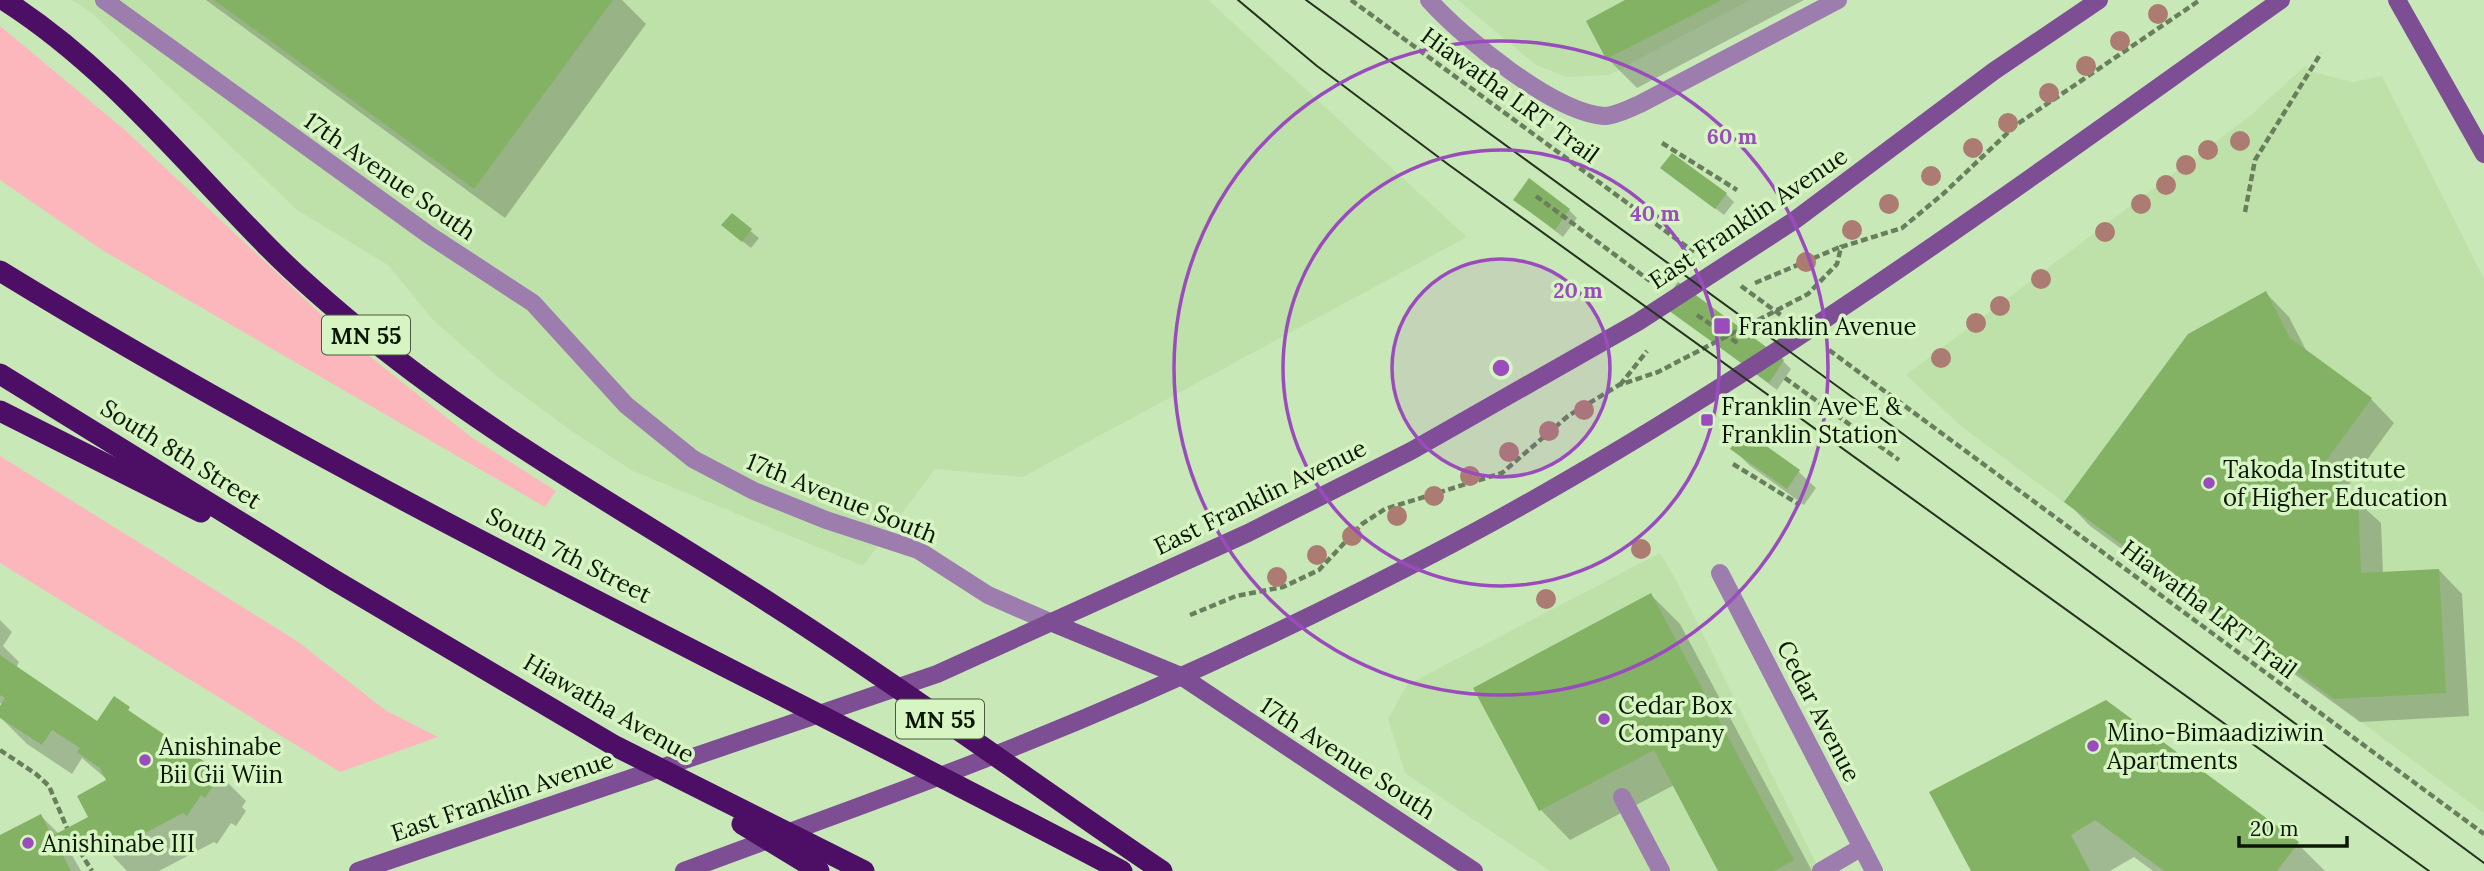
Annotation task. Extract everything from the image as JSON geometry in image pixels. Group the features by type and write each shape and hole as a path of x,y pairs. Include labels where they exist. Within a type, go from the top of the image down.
{"highway":[{"name":"MN 55","path":"4,0 38,22 100,73 267,246 324,300 429,384 552,467 778,607 1162,871"},
{"name":"South 7th Street","path":"0,271 177,378 1122,871"},
{"name":"South 8th Street","path":"0,374 334,580"},
{"path":"0,411 334,580"},
{"name":"Hiawatha Avenue","path":"334,580 551,705 615,746 864,871"},
{"path":"615,746 820,871"}],"main road":[{"name":"East Franklin Avenue","path":"358,871 937,674 1248,533 1400,457 1638,322 1795,220 1994,71 2099,0"},
{"path":"684,871 1002,752 1181,676 1242,649 1453,543 1620,450 1856,300 2281,0"},
{"path":"2397,0 2483,151"},
{"name":"17th Avenue South","path":"1051,621 1181,676 1474,871"}],"street":[{"name":"17th Avenue South","path":"104,0 418,227 533,303 626,405 694,459 754,491 826,520 918,550 988,595 1051,621"},
{"path":"1429,0 1448,21 1548,97 1574,108 1606,116 1640,104 1838,0"},
{"name":"Cedar Avenue","path":"1720,573 1874,871"},
{"path":"1622,797 1661,871"},
{"path":"1821,871 1862,847"}],"path":[{"name":"Hiawatha LRT Trail","path":"1351,0 1703,258"},
{"path":"1738,292 1762,278 1841,247 1902,228 2016,125 2200,0"},
{"path":"2245,212 2255,160 2321,53"},
{"path":"1662,143 1737,190"},
{"path":"1536,196 1657,286"},
{"path":"1190,615 1236,596 1283,587 1318,570 1362,524 1385,509 1502,473 1568,416 1619,385 1658,372 1808,294 1837,264 1841,247"},
{"path":"1736,282 1792,323"},
{"path":"1688,309 1748,351"},
{"path":"1690,320 1702,313"},
{"path":"1619,385 1654,342"},
{"name":"Hiawatha LRT Trail","path":"1825,347 2483,833"},
{"path":"1776,372 1899,460"},
{"path":"1733,464 1800,505"},
{"path":"0,750 49,786 66,828"},
{"path":"74,842 92,871"}],"shaded area":[{"path":"72,0 1208,0 1467,237 1023,477 935,469 863,566 633,471 573,432 498,377 433,320 388,265 297,210 93,14"},
{"path":"1458,0 1750,0 1609,75 1567,77 1536,65"},
{"path":"0,26 126,131 344,336 471,437 556,491 545,507 102,250 0,180"},
{"path":"2305,66 2313,72 2352,82 2382,76 2484,279 2484,813 1962,427 1906,375 2251,115"},
{"path":"0,456 297,641 385,710 438,737 340,772 0,563"},
{"path":"1660,553 1676,580 1820,871 1550,871 1405,773 1388,719 1407,685"}],"building":[{"path":"214,0 613,0 474,189"},
{"path":"1625,0 1722,0 1606,59 1586,21"},
{"path":"1672,153 1727,193 1715,209 1660,168"},
{"path":"1529,178 1570,209 1555,230 1513,200"},
{"path":"732,213 752,229 742,242 721,225"},
{"path":"1678,282 1784,360 1769,383 1661,305"},
{"name":"Takoda Institute of Higher Education","path":"2266,291 2290,338 2372,398 2320,469 2358,497 2361,573 2439,569 2446,693 2334,699 2064,502 2188,334"},
{"path":"1744,430 1800,470 1787,489 1730,449"},
{"name":"Cedar Box Company","path":"1651,593 1794,860 1774,871 1718,871 1654,750 1539,811 1473,688"},
{"name":"Anishinabe Bii Gii Wiin","path":"0,655 97,721 114,696 130,707 128,710 217,770 213,777 217,780 205,798 201,795 187,816 183,813 107,853 96,831 60,850 71,871 0,871 0,835 41,814 52,836 88,817 77,796 106,780 100,768 77,752 80,748 52,730 42,745 0,718 0,706 5,698 0,695"},
{"name":"Mino-Bimaadiziwin Apartments","path":"2106,700 2299,842 2277,871 2164,871 2095,820 2071,835 2090,871 1971,871 1929,792"}],"tram line":[{"path":"1238,0 1317,66 1449,165 2429,871"},
{"path":"1306,0 1903,434 2484,863"}],"place":[{"name":"Franklin Avenue","path":"1722,326"},
{"name":"Franklin Ave E & Franklin Station","path":"1707,420"},
{"name":"Takoda Institute of Higher Education","path":"2209,483"},
{"name":"Cedar Box Company","path":"1604,719"},
{"name":"Mino-Bimaadiziwin Apartments","path":"2093,746"},
{"name":"Anishinabe Bii Gii Wiin","path":"145,760"},
{"name":"Anishinabe III","path":"28,843"}]}
